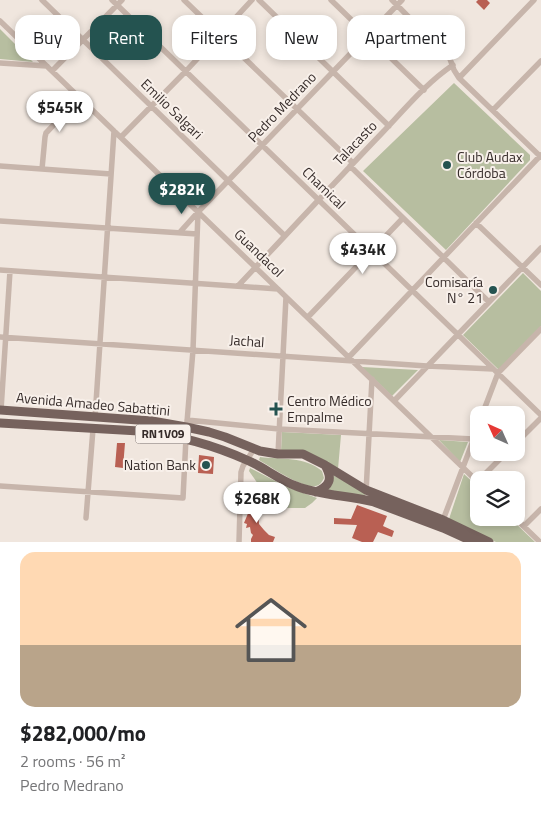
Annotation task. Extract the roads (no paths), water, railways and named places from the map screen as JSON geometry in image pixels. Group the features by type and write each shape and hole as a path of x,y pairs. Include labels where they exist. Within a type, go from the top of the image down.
{"main road":[{"name":"Avenida Amadeo Sabattini","path":"0,410 186,423 260,451 278,454 303,454 325,465 366,495 474,542"},
{"name":"Avenida Amadeo Sabattini","path":"0,423 155,433 186,438 248,460 288,483 316,492 366,495 443,520 489,542"},
{"path":"316,492 323,489 330,479 325,465"}],"street":[{"name":"Emilio Salgari","path":"42,0 285,236"},
{"path":"184,0 199,15"},
{"path":"238,15 252,0"},
{"path":"259,0 389,126"},
{"path":"331,0 347,16"},
{"path":"351,359 476,223 541,156 459,78 448,56 392,0"},
{"name":"Pedro Medrano","path":"388,15 402,0"},
{"path":"459,78 534,0"},
{"path":"0,63 49,68 83,39 117,2"},
{"name":"Chamical","path":"117,2 541,416"},
{"name":"Guandacol","path":"0,21 470,474"},
{"name":"Pedro Medrano","path":"180,232 347,58"},
{"path":"121,137 196,60"},
{"path":"246,60 489,302"},
{"path":"393,60 424,90"},
{"path":"493,110 541,61"},
{"name":"Talacasto","path":"238,286 351,165 424,90 453,65"},
{"path":"42,169 46,134 80,97"},
{"path":"95,418 114,131"},
{"path":"0,166 111,174"},
{"path":"198,212 193,350 186,423 470,439"},
{"path":"308,317 403,218"},
{"path":"0,221 197,234"},
{"path":"476,223 541,285"},
{"path":"394,401 541,248"},
{"path":"0,270 278,289"},
{"path":"0,410 3,337 10,271"},
{"path":"278,454 286,297"},
{"path":"485,406 496,371 541,329"},
{"name":"Jachal","path":"3,337 351,359 496,371"},
{"path":"366,495 372,379"},
{"path":"525,433 541,416"},
{"path":"86,518 93,429"},
{"path":"0,486 183,498 186,438"},
{"path":"239,542 241,472 254,449"},
{"path":"443,520 470,450"},
{"path":"488,471 498,461"},
{"path":"525,525 541,509"},
{"path":"524,526 540,542"}],"place":[{"name":"Club Audax Córdoba","path":"447,165"},
{"name":"Comisaría N° 21","path":"493,290"},
{"name":"Centro Médico Empalme","path":"276,409"},
{"name":"Nation Bank","path":"206,465"}]}
